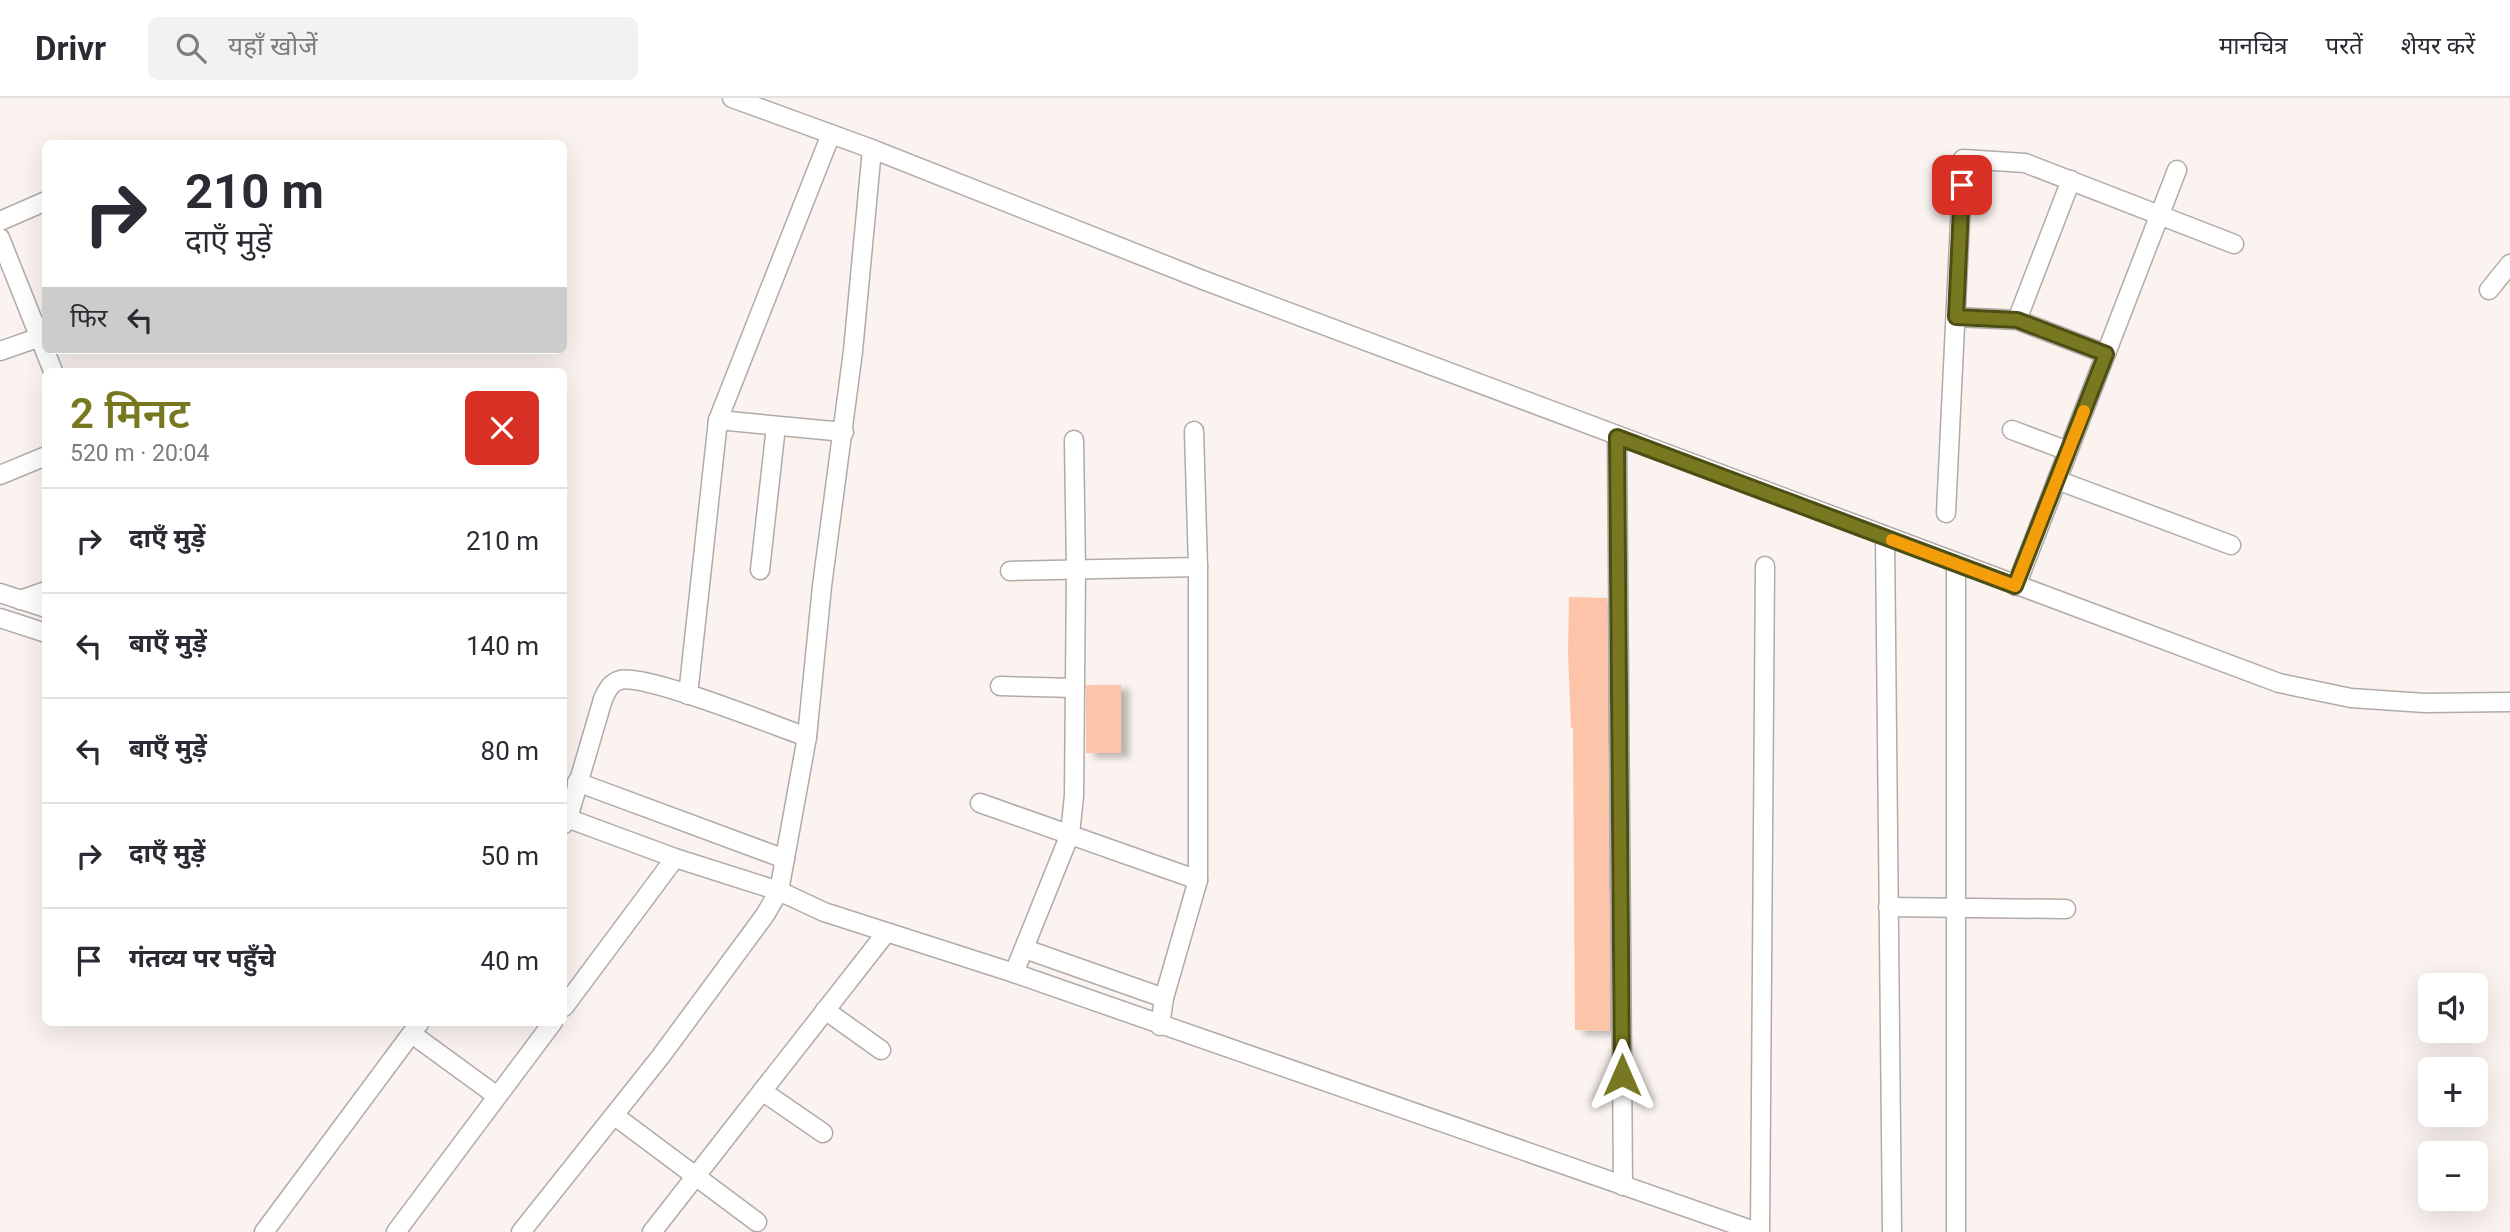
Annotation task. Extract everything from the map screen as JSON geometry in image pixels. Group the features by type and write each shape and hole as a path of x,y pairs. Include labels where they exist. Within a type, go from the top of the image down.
{"street":[{"path":"732,98 872,149 1190,275 1617,437 2279,683 2351,698 2426,703 2510,702"},
{"path":"688,695 718,420 831,134"},
{"path":"520,1232 615,1116 757,926 779,891 807,737 822,586 844,432 872,149"},
{"path":"1946,513 1963,159 2025,163 2234,244"},
{"path":"2015,586 2178,170"},
{"path":"2017,320 2071,180"},
{"path":"0,221 42,203"},
{"path":"0,238 42,335"},
{"path":"2489,290 2510,264"},
{"path":"1956,317 2017,320 2106,354"},
{"path":"0,351 42,337"},
{"path":"718,420 844,432"},
{"path":"760,569 776,426"},
{"path":"2012,430 2068,451"},
{"path":"1160,1026 1164,998 1198,880 1198,567 1194,431"},
{"path":"1617,437 1623,1186"},
{"path":"1014,974 1070,834 1074,796 1074,440"},
{"path":"0,475 42,458"},
{"path":"2057,480 2231,545"},
{"path":"1885,537 1892,1232"},
{"path":"1956,564 1956,1232"},
{"path":"567,821 779,891 824,912 1014,974 1759,1232 1765,566"},
{"path":"1010,571 1198,567"},
{"path":"20,600 42,592"},
{"path":"0,593 42,607"},
{"path":"0,618 42,632"},
{"path":"567,814 603,699 610,685 620,680 635,679 688,695 807,737"},
{"path":"1000,686 1074,688"},
{"path":"577,782 785,859"},
{"path":"980,803 1198,880"},
{"path":"567,1003 675,858"},
{"path":"1888,907 2066,908"},
{"path":"652,1232 886,933"},
{"path":"1025,949 1164,998"},
{"path":"825,1010 881,1050"},
{"path":"396,1232 549,1026"},
{"path":"264,1232 416,1028 497,1096"},
{"path":"762,1091 822,1133"},
{"path":"615,1116 757,1222"}],"building":[{"path":"1569,597 1607,598 1610,1031 1575,1030 1573,728 1568,652"},
{"path":"1086,685 1121,685 1121,753 1086,753"}],"slow traffic":[{"path":"1892,540 2015,586 2084,411"}],"route":[{"path":"1622,1075 1617,437 2015,586 2106,354 2017,320 1956,317 1962,185"}]}
